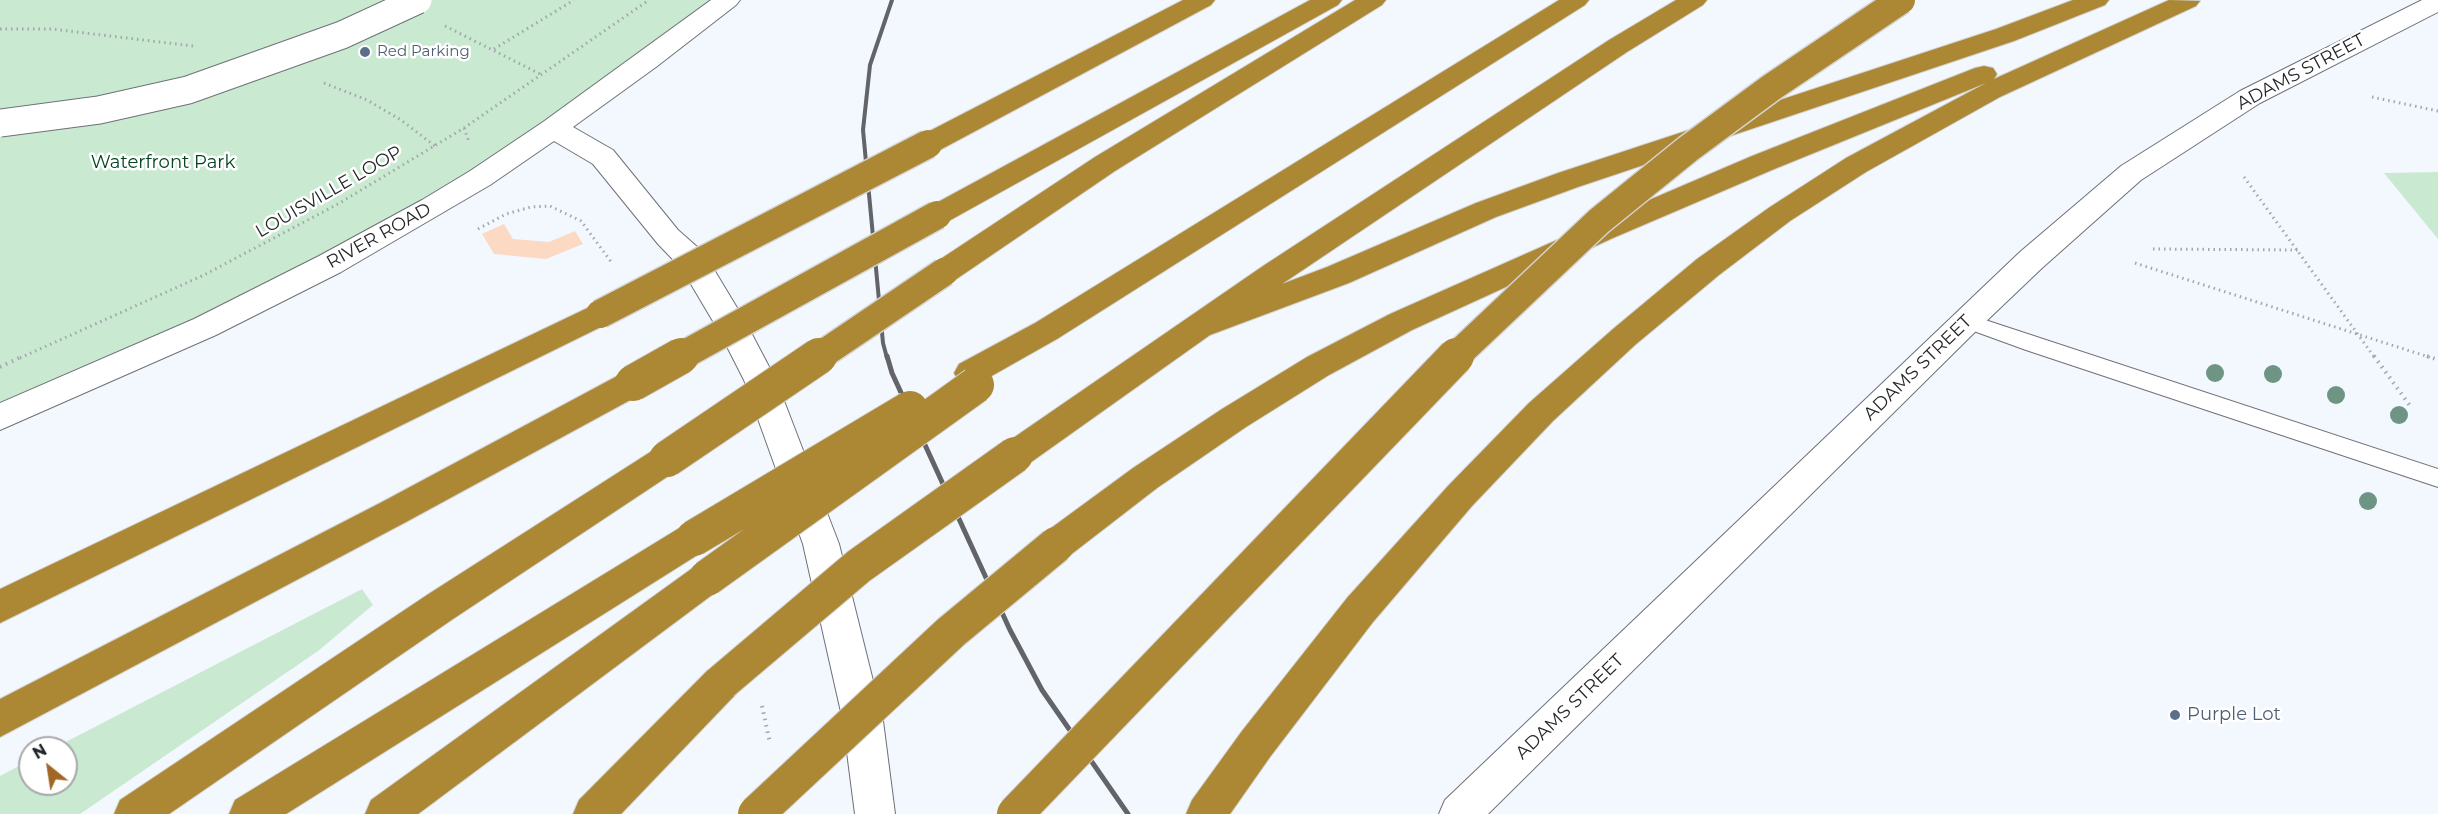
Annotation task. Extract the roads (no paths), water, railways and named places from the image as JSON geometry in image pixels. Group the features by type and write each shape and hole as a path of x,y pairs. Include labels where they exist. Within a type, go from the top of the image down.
{"highway":[{"path":"0,607 600,314 1202,0"},
{"path":"0,719 384,518 1329,0"},
{"path":"134,814 1105,164 1373,0"},
{"path":"386,814 974,379 1046,331 1576,0"},
{"path":"593,814 722,682 859,566 1198,327 1618,46 1694,0"},
{"path":"1015,814 1462,350 1599,222 1688,149 1762,94 1901,0"},
{"path":"1198,327 1338,275 1486,210 1568,180 2005,35 2096,0"},
{"path":"756,814 951,632 1056,545 1145,478 1234,418 1318,366 1401,322 1572,244 1762,163 1989,72 2188,0"},
{"path":"1206,814 1256,744 1360,610 1460,496 1541,412 1624,337 1708,267 1856,165 1933,122 1991,91 2188,0"},
{"path":"249,814 694,538 974,379"}],"street":[{"path":"0,123 99,110 188,90 300,51 418,0"},
{"name":"RIVER ROAD","path":"0,417 205,327 330,264 480,178 647,61 727,0"},
{"name":"ADAMS STREET","path":"1459,814 2031,260 2131,174 2250,97 2438,2"},
{"path":"553,128 603,156 669,237 693,261 734,329 760,380 821,544 863,721 875,814"}],"lane":[{"path":"1967,321 2033,345 2438,478"}],"railway":[{"path":"887,358 883,343 863,130 870,65 892,0"},
{"path":"887,356 892,373 1010,630 1042,690 1128,814"}],"place":[{"name":"Red Parking","path":"365,52"},
{"name":"Purple Lot","path":"2175,715"}],"park label":[{"name":"Waterfront Park","path":"163,163"}]}
